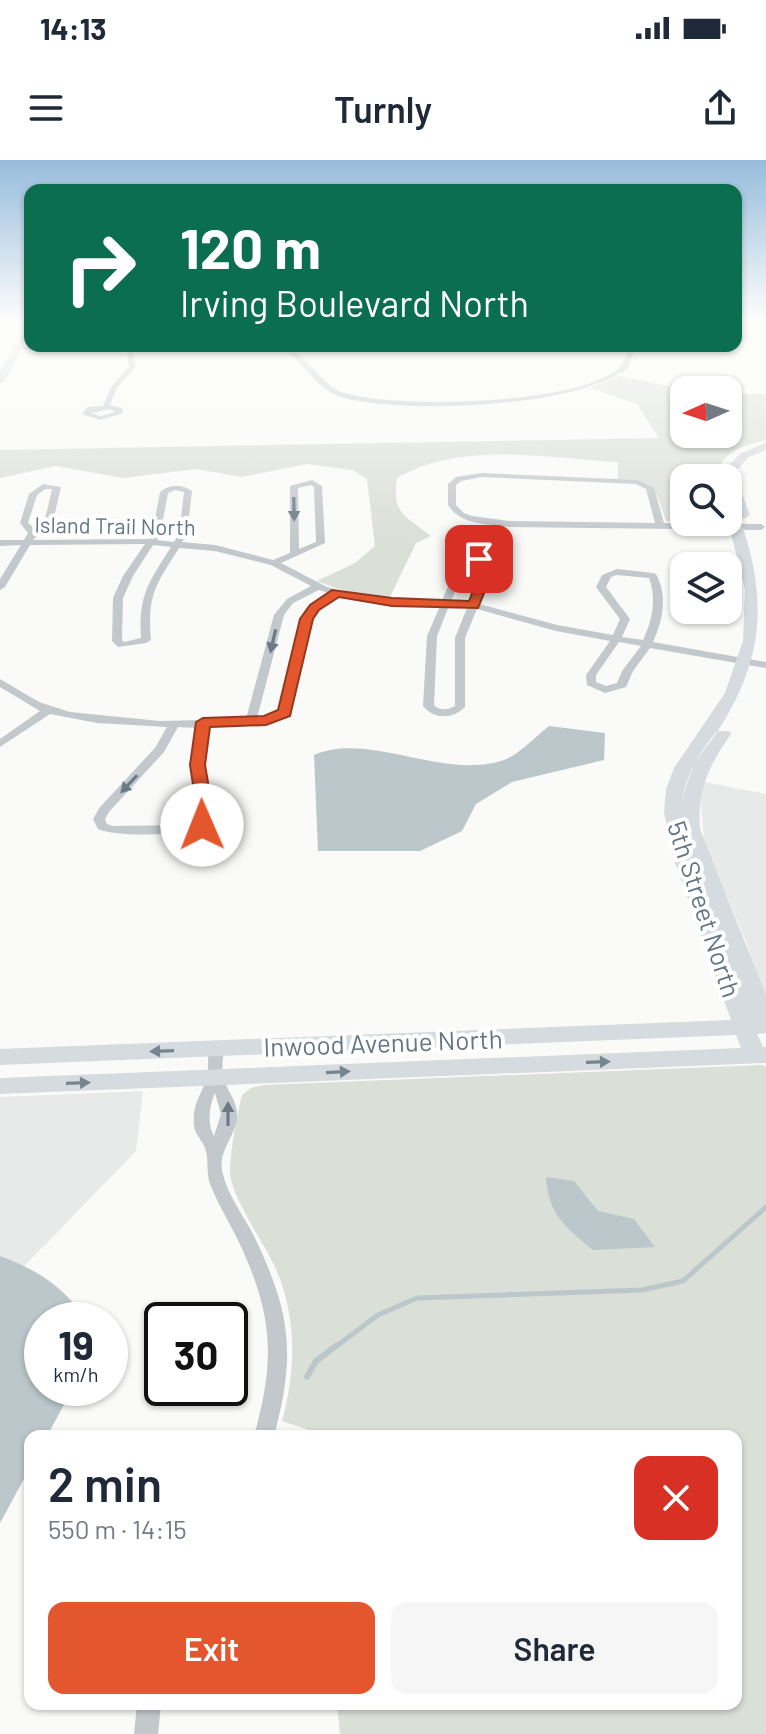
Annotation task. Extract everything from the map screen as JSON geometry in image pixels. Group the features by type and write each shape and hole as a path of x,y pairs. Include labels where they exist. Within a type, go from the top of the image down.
{"street":[{"path":"106,407 111,394"},
{"path":"340,394 408,404 544,394"},
{"name":"5th Street North","path":"723,464 728,458 766,444"},
{"name":"5th Street North","path":"762,562 732,483 731,469 745,455 766,444"},
{"path":"660,525 650,488 638,482 496,475 470,476 452,484 452,506 477,519 527,525 749,527"},
{"path":"274,563 321,543 318,486 312,482 294,486 295,554"},
{"path":"0,587 31,538 49,521 57,487 39,488 33,494 24,523 31,538"},
{"path":"181,487 188,491 183,534 149,590 144,614 146,640 122,645 117,641 115,628 118,598 128,576 151,542 156,535 164,492 181,487"},
{"name":"5th Street North","path":"742,519 749,527 763,607 762,669 686,759 676,784 673,812 680,851 759,1025"},
{"name":"Island Trail North","path":"0,543 31,538 151,542 215,548 274,563 336,593 392,602 473,605 556,628 762,669"},
{"path":"479,559 490,564 459,642 460,707 458,711 442,714 428,706 430,643 444,602 462,564 479,559"},
{"path":"612,573 648,574 656,579 657,609 646,645 625,674 622,685 615,689 596,687 591,683 591,675 616,639 625,619 601,587 612,573"},
{"path":"251,721 279,615 290,601 319,586"},
{"path":"0,682 48,710 125,722 274,719 285,713 307,619 314,608 336,593"},
{"path":"0,744 10,741 48,710"},
{"name":"5th Street North","path":"743,711 697,770 689,802 689,820 698,854 759,1025 760,1056"},
{"path":"176,722 160,750 104,810 99,819 102,826 111,830 190,829 202,825 206,817 198,765 203,722"},
{"name":"Inwood Avenue North","path":"0,1057 759,1025"},
{"path":"216,1049 215,1078 203,1102 202,1129 214,1150 214,1171 220,1187 272,1292 276,1317 280,1371 265,1430"},
{"name":"Inwood Avenue North","path":"0,1086 760,1056"},
{"path":"214,1150 228,1129 229,1102 215,1078"},
{"path":"146,1734 148,1710"}],"shaded area":[{"path":"609,394 670,394 670,448 741,448 727,456 721,464 670,464 670,521 666,521 652,488 640,482 618,479 618,462 534,456 476,456 449,459 397,478 398,507 431,536 416,543 389,599 349,593 317,581 355,563 375,546 367,479 352,470 307,464 242,477 196,469 123,478 56,466 0,478 0,450 659,438 637,404"},
{"path":"742,394 766,394 766,440 742,448"},
{"path":"549,726 605,733 604,760 512,782 476,804 462,831 420,851 318,851 314,755 336,749 359,749 456,765 480,765 510,757"},
{"path":"699,781 766,794 766,1000 751,968 748,946 704,841"},
{"path":"766,1067 766,1734 340,1734 338,1710 742,1710 742,1430 309,1430 282,1421 292,1364 288,1306 276,1269 240,1203 230,1173 242,1095 251,1088 264,1085"},
{"path":"143,1091 136,1151 0,1291 0,1097"},
{"path":"546,1177 574,1181 598,1211 634,1219 655,1247 593,1250 560,1219 550,1201"},
{"path":"0,1256 48,1280 72,1302 24,1302 24,1406 63,1406 50,1430 24,1430 24,1479 0,1523"}],"waterway":[{"path":"334,1348 378,1315 417,1298 642,1290 683,1281 766,1207"},
{"path":"307,1377 316,1361 336,1346"}],"route":[{"path":"202,825 206,817 198,765 203,722 266,720 285,713 307,619 314,608 336,593 392,602 473,605 490,564 479,559"}]}
